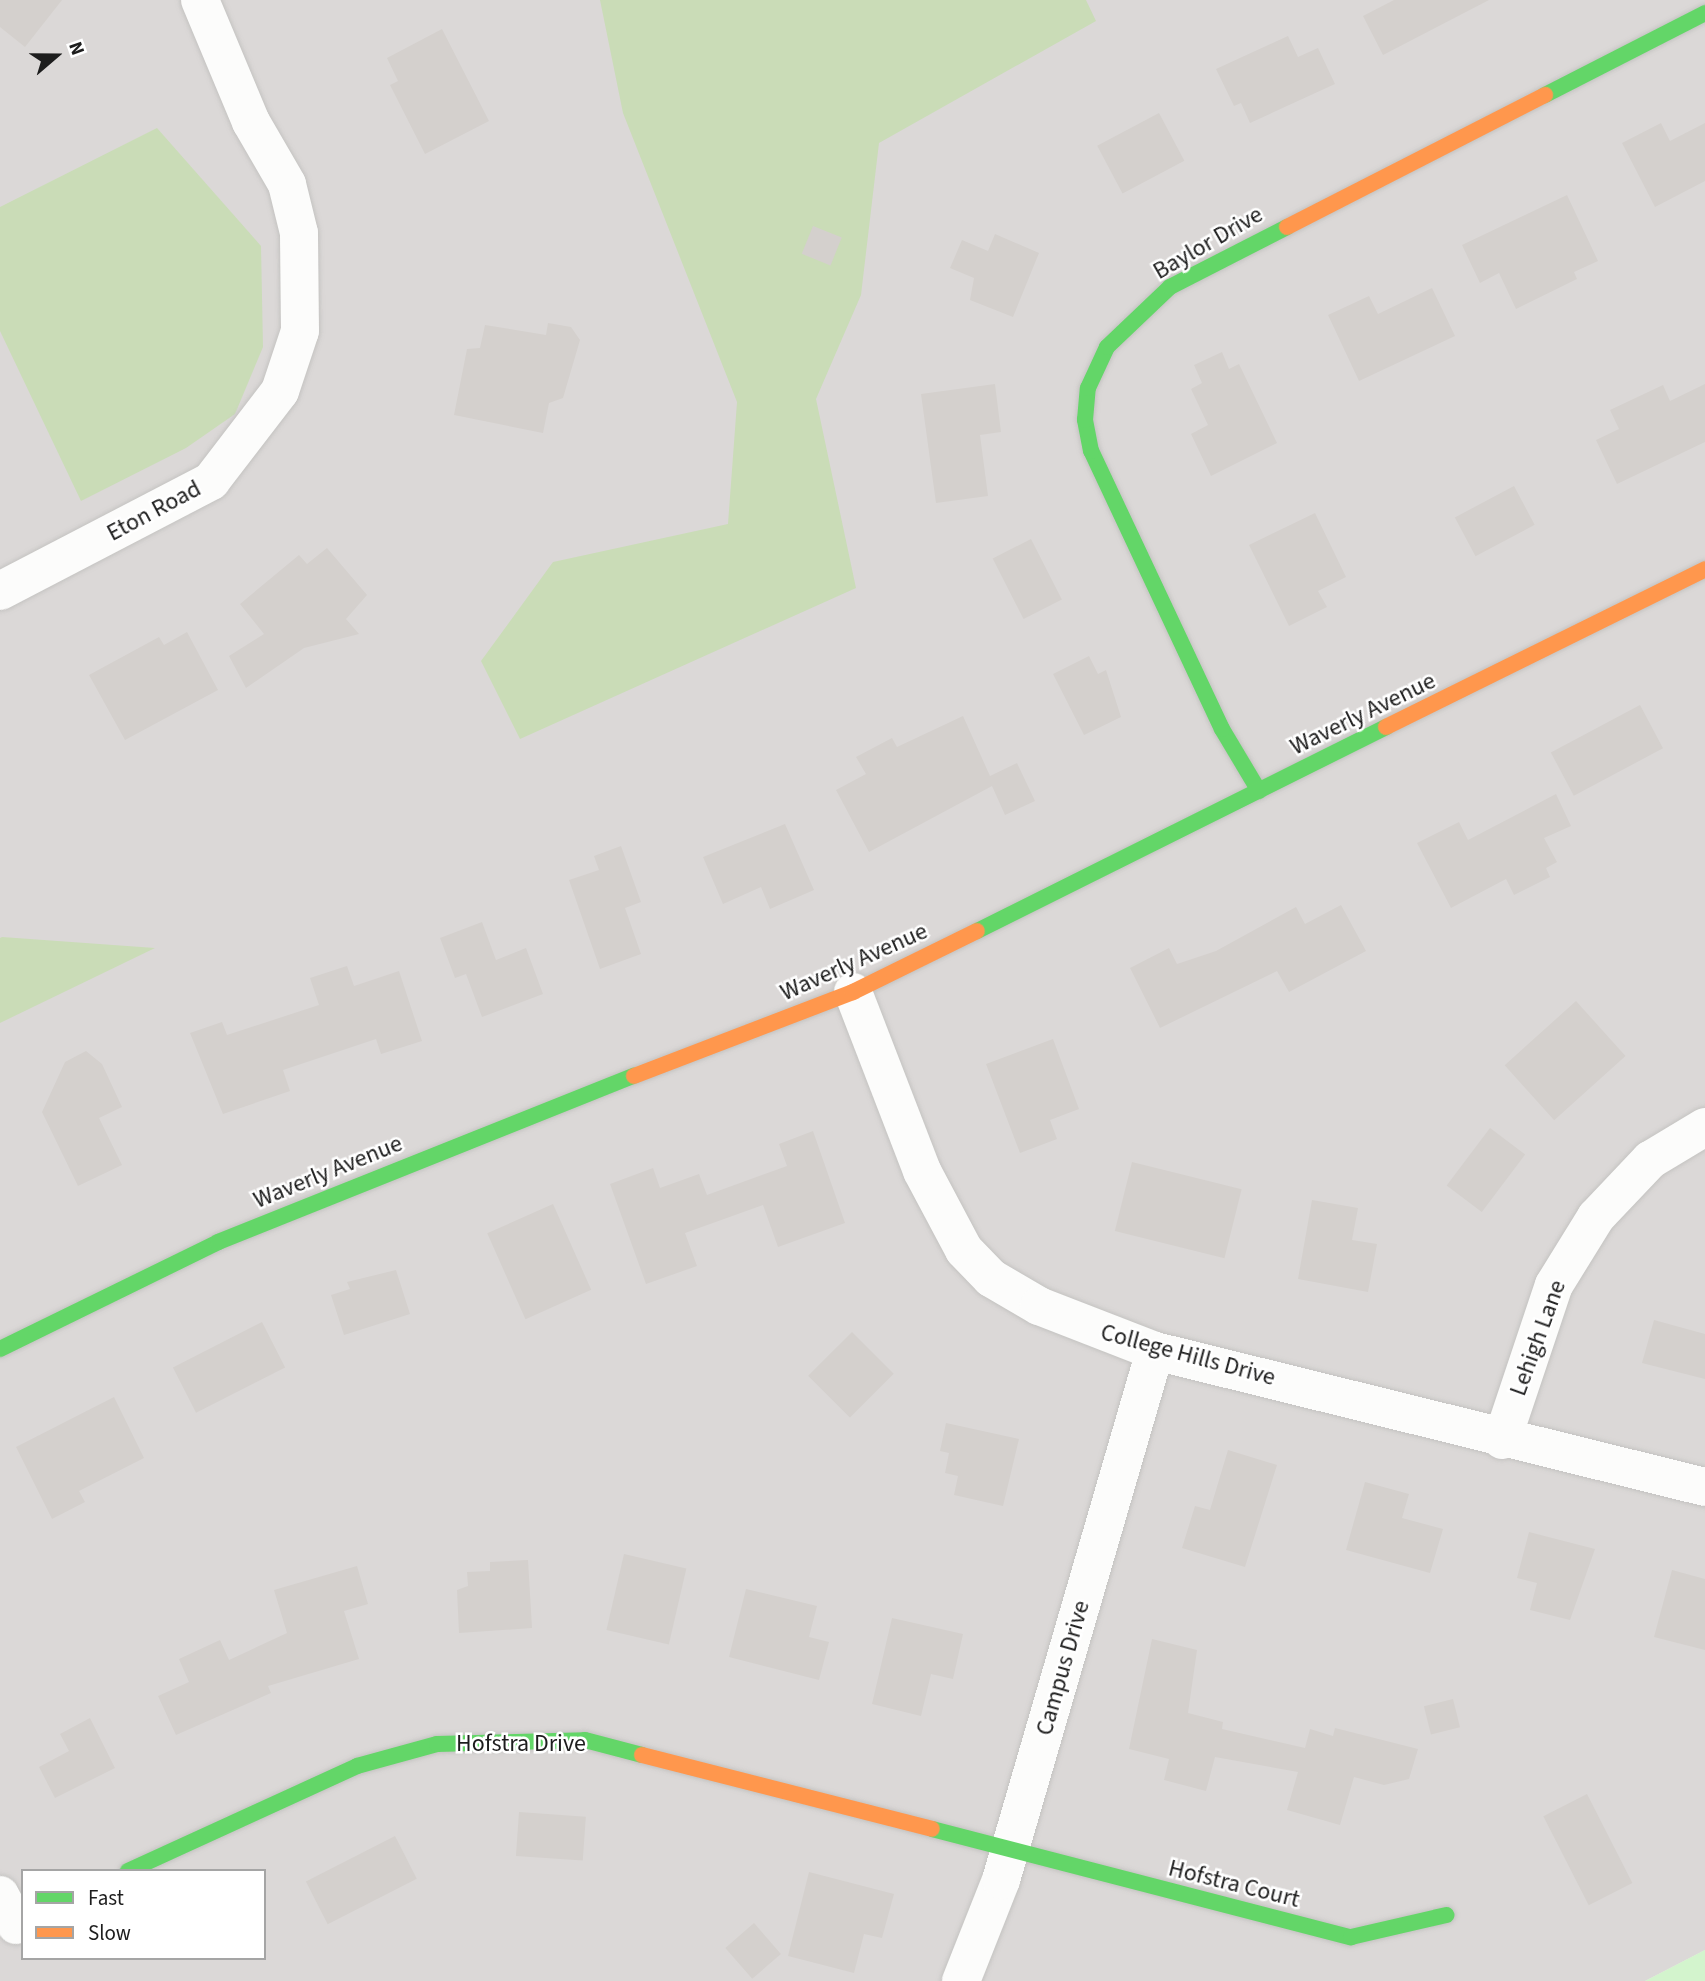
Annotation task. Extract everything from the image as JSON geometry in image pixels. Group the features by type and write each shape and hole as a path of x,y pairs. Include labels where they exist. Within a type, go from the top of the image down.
{"street":[{"name":"Eton Road","path":"0,592 211,481 279,391 296,343 302,282 287,184 251,122 200,0"},
{"name":"Baylor Drive","path":"1259,791 1222,729 1091,451 1084,420 1088,388 1107,347 1170,287 1705,13"},
{"name":"Waverly Avenue","path":"0,1349 157,1270 326,1196 853,992 1705,569"},
{"name":"College Hills Drive","path":"853,992 922,1171 964,1250 991,1278 1039,1306 1155,1351 1359,1398 1502,1440 1705,1487"},
{"name":"Lehigh Lane","path":"1502,1440 1554,1286 1596,1217 1650,1160 1705,1126"},
{"name":"Campus Drive","path":"961,1981 1010,1850 1155,1351"},
{"name":"Hofstra Drive","path":"132,1869 357,1766 436,1744 558,1741 585,1741 1010,1850"},
{"name":"Hofstra Court","path":"1010,1850 1351,1937 1446,1915"}],"shaded area":[{"path":"0,0 1705,0 1705,1950 1645,1981 0,1981"}],"green space":[{"path":"600,0 1086,0 1096,21 879,143 861,295 816,399 856,588 520,739 481,661 553,562 728,524 737,402 623,113"},
{"path":"157,128 261,246 263,347 235,414 186,448 81,501 0,331 0,207"},
{"path":"2,937 155,948 0,1023"},
{"path":"1705,1950 1705,1981 1645,1981"}],"building":[{"path":"0,0 62,0 25,47 0,27"},
{"path":"1394,0 1489,0 1383,55 1363,16"},
{"path":"442,29 489,121 425,154 390,85 398,81 387,58"},
{"path":"1288,36 1298,57 1318,48 1335,84 1250,123 1241,103 1234,106 1216,69"},
{"path":"1159,113 1184,161 1123,194 1097,146"},
{"path":"1661,123 1670,141 1705,123 1705,181 1655,207 1622,143"},
{"path":"1567,195 1598,261 1574,272 1577,279 1516,309 1499,273 1480,283 1462,245"},
{"path":"813,226 842,238 831,265 802,254"},
{"path":"995,234 1039,253 1013,317 970,300 974,278 950,268 962,240 988,251"},
{"path":"1432,288 1455,336 1359,381 1328,315 1369,296 1378,314"},
{"path":"548,323 571,327 580,340 563,398 549,403 543,433 454,415 467,349 480,348 485,325 546,335"},
{"path":"1222,352 1229,369 1239,364 1277,443 1211,476 1191,434 1208,425 1191,389 1202,383 1194,365"},
{"path":"995,384 1001,432 980,435 988,496 936,503 921,394"},
{"path":"1705,384 1705,442 1617,484 1596,440 1619,429 1610,410 1663,385 1670,401"},
{"path":"1514,486 1535,525 1475,556 1455,517"},
{"path":"1315,513 1346,577 1318,591 1327,607 1289,626 1249,545"},
{"path":"1031,539 1062,600 1024,619 993,559"},
{"path":"327,548 367,595 346,619 359,634 304,648 246,688 229,656 264,634 240,604 299,555 307,564"},
{"path":"187,632 218,690 125,740 89,675 159,637 164,645"},
{"path":"1089,656 1098,674 1106,670 1121,717 1084,735 1053,674"},
{"path":"1640,705 1663,748 1574,796 1551,752"},
{"path":"963,716 990,776 1017,763 1035,801 1005,815 992,786 869,852 836,790 866,774 856,757 892,738 897,747"},
{"path":"1556,794 1571,826 1544,838 1557,862 1546,868 1550,877 1514,895 1506,879 1451,908 1417,843 1459,822 1468,840"},
{"path":"785,824 814,890 770,909 761,887 723,904 703,857"},
{"path":"621,846 641,902 625,908 641,954 600,969 569,880 599,870 594,856"},
{"path":"1341,905 1366,951 1289,992 1277,971 1160,1028 1130,968 1169,948 1177,964 1216,951 1296,907 1305,924"},
{"path":"482,922 496,960 526,948 543,994 482,1017 466,974 455,978 440,938"},
{"path":"347,966 354,986 399,971 422,1041 381,1054 376,1039 283,1070 290,1091 223,1114 190,1033 222,1022 227,1035 319,1005 310,978"},
{"path":"1576,1001 1626,1056 1554,1120 1505,1065"},
{"path":"1053,1039 1079,1109 1050,1120 1057,1139 1020,1153 986,1064"},
{"path":"86,1051 102,1064 122,1107 99,1118 122,1165 78,1186 42,1112 65,1062"},
{"path":"1490,1128 1525,1154 1482,1212 1447,1186"},
{"path":"813,1131 845,1223 778,1247 763,1205 685,1233 697,1266 646,1284 610,1184 653,1168 660,1188 699,1174 707,1195 787,1166 779,1144"},
{"path":"1132,1162 1242,1189 1224,1258 1115,1231"},
{"path":"1312,1200 1358,1208 1352,1240 1377,1244 1368,1292 1298,1279"},
{"path":"553,1204 591,1290 525,1319 487,1233"},
{"path":"396,1270 410,1314 344,1335 331,1295 350,1289 347,1282"},
{"path":"1654,1320 1705,1334 1705,1379 1642,1363"},
{"path":"262,1322 285,1367 196,1413 173,1367"},
{"path":"852,1332 894,1374 850,1418 808,1376"},
{"path":"114,1397 144,1458 79,1491 85,1502 52,1519 16,1447"},
{"path":"946,1423 1019,1439 1003,1506 954,1495 958,1476 945,1473 949,1453 940,1451"},
{"path":"1228,1450 1277,1465 1245,1567 1182,1548 1195,1506 1210,1510"},
{"path":"1365,1482 1409,1494 1402,1518 1443,1529 1430,1573 1346,1550"},
{"path":"1529,1532 1595,1549 1570,1620 1530,1610 1537,1583 1517,1578"},
{"path":"624,1554 686,1568 669,1644 606,1630"},
{"path":"528,1560 532,1628 459,1633 457,1590 468,1586 467,1572 490,1571 490,1562"},
{"path":"357,1566 368,1604 344,1611 359,1659 268,1686 271,1693 176,1735 158,1696 189,1682 179,1659 220,1640 229,1660 287,1633 274,1590"},
{"path":"1672,1570 1705,1579 1705,1650 1654,1637"},
{"path":"746,1589 817,1606 809,1637 829,1642 819,1680 729,1657"},
{"path":"892,1618 963,1634 953,1679 931,1674 921,1716 872,1704"},
{"path":"1152,1639 1197,1650 1188,1713 1223,1722 1222,1729 1305,1748 1310,1729 1333,1736 1335,1728 1418,1749 1409,1779 1384,1785 1354,1777 1340,1825 1287,1810 1298,1772 1215,1757 1206,1791 1164,1780 1169,1759 1129,1749"},
{"path":"1453,1699 1460,1727 1431,1734 1424,1706"},
{"path":"90,1718 115,1768 55,1798 39,1767 69,1751 60,1734"},
{"path":"1587,1794 1632,1883 1589,1905 1543,1816"},
{"path":"519,1812 586,1817 583,1861 516,1856"},
{"path":"395,1836 417,1879 328,1924 306,1881"},
{"path":"809,1872 894,1894 882,1938 864,1934 854,1973 788,1956"},
{"path":"754,1923 781,1954 752,1979 725,1948"}],"traffic: fast":[{"path":"1545,95 1705,13"},
{"path":"1259,791 1222,729 1091,451 1085,420 1088,388 1107,347 1170,287 1287,227"},
{"path":"977,931 1386,727"},
{"path":"0,1349 218,1242 634,1076"},
{"path":"132,1869 357,1766 437,1744 585,1740 642,1755"},
{"path":"932,1829 1351,1937 1446,1915"}],"traffic: slow":[{"path":"1287,227 1545,95"},
{"path":"1386,727 1705,569"},
{"path":"634,1076 853,992 977,931"},
{"path":"642,1755 932,1829"}]}
